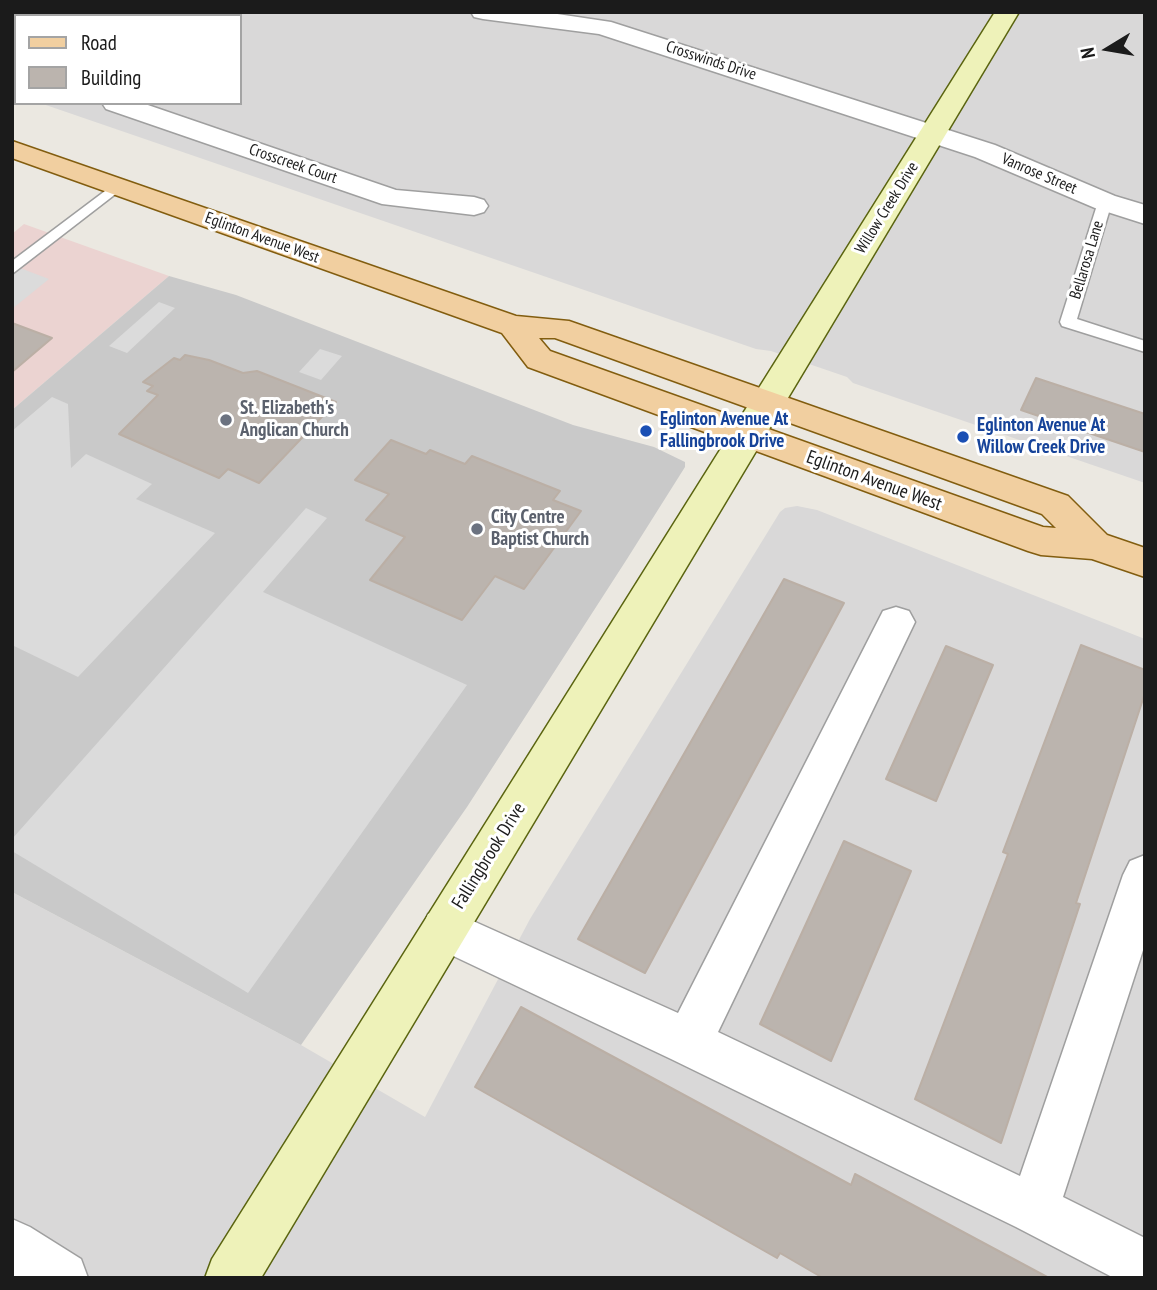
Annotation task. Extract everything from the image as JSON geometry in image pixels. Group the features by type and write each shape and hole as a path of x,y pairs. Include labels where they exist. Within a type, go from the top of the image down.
{"main road":[{"name":"Eglinton Avenue West","path":"12,149 513,326 558,328 1055,505 1094,545"},
{"name":"Eglinton Avenue West","path":"513,326 539,359 1041,541 1094,545 1145,563"}],"street":[{"name":"Crosswinds Drive","path":"483,12 602,27 933,133"},
{"name":"Willow Creek Drive","path":"747,435 1007,12"},
{"name":"Crosscreek Court","path":"121,105 392,198 474,206"},
{"name":"Vanrose Street","path":"933,133 985,151 1105,202 1145,215"},
{"name":"Fallingbrook Drive","path":"231,1278 747,435"},
{"path":"688,1042 896,622"},
{"path":"1034,1209 1145,875"},
{"path":"444,929 688,1042 1034,1209 1145,1266"},
{"path":"12,1245 62,1278"}],"lane":[{"path":"12,269 117,186"},
{"name":"Bellarosa Lane","path":"1105,202 1068,322 1145,347"}],"shaded area":[{"path":"12,12 1145,12 1145,483 853,383 847,377 771,351 756,349 46,105 242,105 242,14 14,14 12,94"},
{"path":"24,224 169,276 12,410 12,234"},
{"path":"12,265 49,279 12,309"},
{"path":"169,276 236,295 573,425 654,447 685,462 685,467 627,559 467,807 301,1045 12,892 12,410"},
{"path":"159,302 175,308 127,353 109,346"},
{"path":"320,349 342,356 321,380 299,372"},
{"path":"52,397 68,404 71,468 86,454 152,484 136,499 215,533 78,677 12,645 12,431"},
{"path":"797,506 817,510 1145,639 1145,1278 12,1278 12,892 301,1045 425,1117 530,919 780,512 785,508"},
{"path":"306,508 327,518 263,592 467,685 248,993 12,851 12,839"}],"building":[{"path":"12,323 52,338 12,372"},
{"name":"St. Elizabeth's Anglican Church","path":"185,355 209,360 243,373 257,371 336,402 259,483 228,469 219,478 119,434 158,395 147,391 153,386 143,382 174,358 180,360"},
{"path":"1036,378 1145,414 1145,452 1021,410"},
{"name":"City Centre Baptist Church","path":"391,440 426,454 430,450 465,464 472,456 560,491 553,500 581,511 524,589 495,576 462,620 370,580 405,537 366,520 389,494 355,480"},
{"path":"784,579 844,603 645,973 578,939"},
{"path":"1081,645 1145,670 1145,693 1076,903 1080,904 1001,1143 915,1099 1008,854 1003,852"},
{"path":"946,646 993,665 936,801 886,779"},
{"path":"844,841 911,871 831,1061 760,1024"},
{"path":"521,1007 851,1185 855,1174 1049,1278 823,1278 780,1253 777,1258 475,1087"}],"place":[{"name":"St. Elizabeth's Anglican Church","path":"226,420"},
{"name":"Eglinton Avenue At Fallingbrook Drive","path":"646,431"},
{"name":"Eglinton Avenue At Willow Creek Drive","path":"963,437"},
{"name":"City Centre Baptist Church","path":"477,529"}]}
